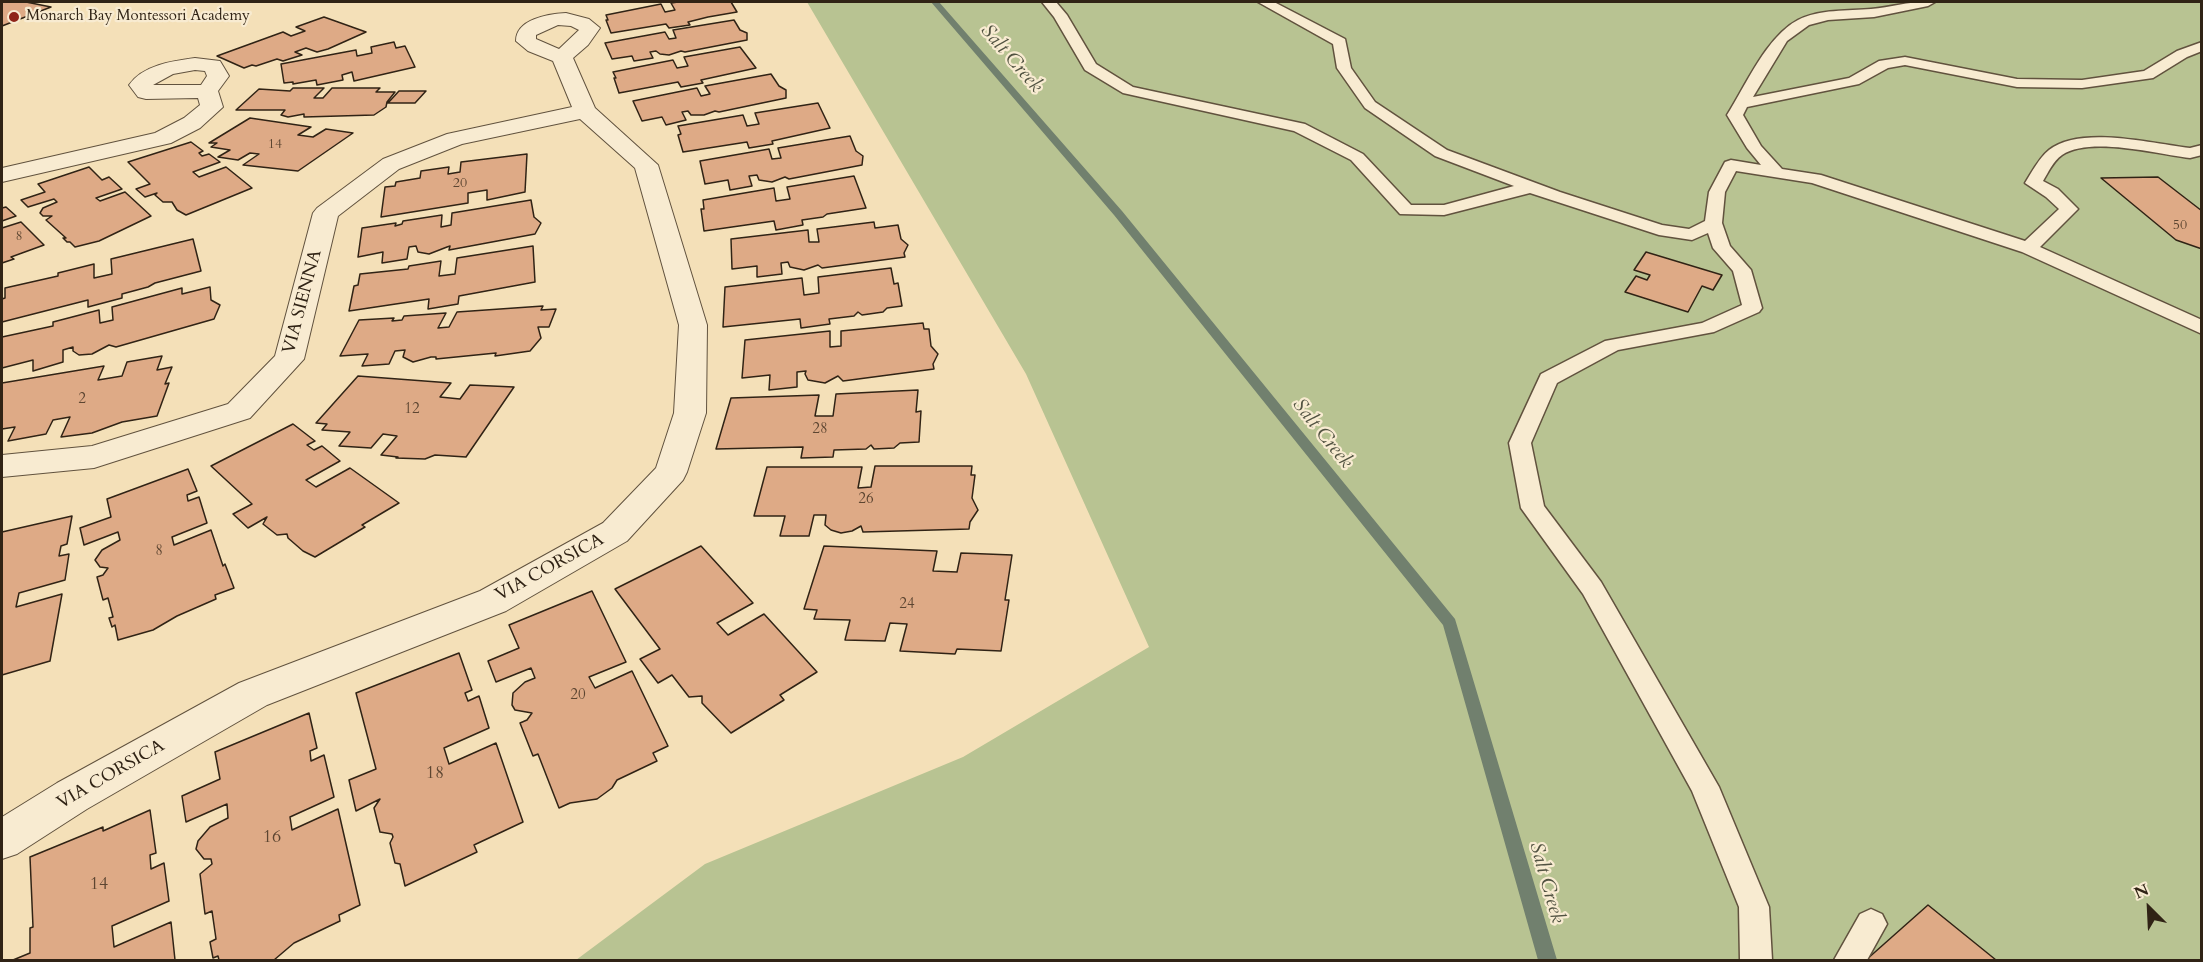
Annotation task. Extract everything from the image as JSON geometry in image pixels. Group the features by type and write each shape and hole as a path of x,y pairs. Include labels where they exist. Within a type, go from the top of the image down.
{"street":[{"name":"VIA CORSICA","path":"2,840 72,796 253,694 493,601 615,532 670,472 690,413 693,325 646,165 585,111 562,57"},
{"path":"2,175 163,138 192,123 212,107 207,91"},
{"name":"VIA SIENNA","path":"2,466 94,457 239,411 289,359 326,213 391,164 455,139 585,111"}],"lane":[{"path":"1049,2 1060,15 1090,67 1128,90 1299,127 1357,157 1406,210 1443,210 1519,192 1531,187"},
{"path":"1265,2 1340,42 1344,68 1370,105 1441,153 1554,196 1659,230 1692,235 1713,223"},
{"path":"1776,172 1755,148 1735,115 1782,38 1804,22 1828,16 1874,13 1928,2"},
{"path":"1742,104 1854,81 1884,64 1905,62 2017,83 2082,84 2148,75 2182,54 2202,46"},
{"path":"2028,248 2068,209 2052,193 2033,183 2055,153 2078,143 2098,142 2190,153 2202,150"},
{"path":"1756,960 1754,907 1706,787 1592,588 1533,508 1520,443 1548,379 1612,345 1707,328 1752,308 1742,270 1722,248 1713,223 1717,192 1731,165 1815,179 2028,248 2202,328"},
{"path":"1850,960 1871,924"}],"green space":[{"path":"807,2 2201,2 2201,960 576,960 705,864 963,757 1149,647 1026,374"}],"building":[{"name":"Monarch Bay Montessori Academy","path":"2,2 26,2 51,7 2,26"},
{"path":"731,2 737,12 688,22 690,25 669,28 666,24 611,33 606,20 608,20 606,15 661,4 665,12 675,10 671,3"},
{"path":"324,17 366,32 328,49 317,52 306,48 295,52 302,55 244,68 217,56 283,32 291,36 305,31 296,27"},
{"path":"734,20 740,30 747,33 747,40 669,55 656,51 650,52 653,58 634,61 632,56 612,59 605,43 665,32 669,39 676,38 673,30"},
{"path":"394,42 396,48 405,46 415,67 354,81 352,72 342,75 343,80 317,85 316,80 293,84 293,82 284,83 281,64 356,50 357,56 372,53 371,47"},
{"path":"740,47 756,68 701,80 703,83 681,87 678,82 619,93 614,78 616,78 613,72 673,60 677,68 688,66 684,57"},
{"path":"771,74 779,86 786,90 786,98 704,115 691,115 688,111 682,112 686,120 666,125 662,117 642,121 633,101 697,88 701,96 710,94 705,86"},
{"path":"293,88 324,88 314,98 323,98 332,88 380,88 376,92 395,92 386,107 374,115 304,117 304,114 288,117 281,115 285,110 236,110 259,89 290,91"},
{"path":"399,91 426,91 415,103 388,103"},
{"path":"818,103 830,128 772,141 773,144 749,148 747,142 683,152 678,126 743,115 747,126 759,124 755,113"},
{"path":"250,118 311,127 298,135 313,137 326,129 353,133 298,171 243,165 259,154 250,153 238,160 218,157 230,150 211,147 217,143 209,143"},
{"path":"850,136 856,151 863,156 862,165 789,179 785,177 772,182 759,180 757,175 749,176 752,186 730,190 728,180 705,184 700,161 769,149 772,159 781,158 778,148"},
{"path":"191,142 203,151 199,153 202,156 209,154 220,162 193,172 199,177 226,167 252,188 186,215 177,210 172,202 163,202 155,195 157,193 145,197 136,189 150,184 128,162"},
{"path":"527,154 525,192 487,200 487,190 468,193 468,203 381,217 385,187 395,186 396,182 420,178 421,171 449,167 448,174 460,172 461,162"},
{"path":"89,167 102,180 109,177 122,189 96,198 100,201 125,192 151,216 99,241 75,247 46,220 52,216 43,216 40,213 43,208 57,202 54,199 28,207 21,200 45,192 38,184"},
{"path":"854,176 866,208 802,220 803,225 776,230 774,221 704,231 701,209 704,209 703,200 774,188 776,201 790,199 787,187"},
{"path":"2158,177 2202,211 2202,249 2176,240 2101,178"},
{"path":"531,200 534,217 541,223 535,234 449,250 450,246 429,254 418,252 416,246 409,247 407,259 382,263 383,252 358,257 362,228 396,223 395,226 402,224 403,221 442,215 441,227 451,225 452,213"},
{"path":"6,207 16,216 2,221 2,208"},
{"path":"21,222 44,245 11,257 14,259 2,263 2,228"},
{"path":"874,222 875,228 898,225 901,239 908,245 904,253 905,257 822,268 818,265 804,270 790,267 788,262 781,263 782,274 757,277 757,266 732,269 731,239 808,230 809,242 819,242 817,229"},
{"path":"193,239 201,271 155,283 122,294 122,298 88,307 88,300 2,322 2,299 5,298 5,288 58,276 58,273 94,264 94,278 112,274 111,259"},
{"path":"533,246 535,282 459,296 458,304 428,309 429,299 349,311 354,286 358,285 360,274 408,269 409,266 441,261 439,276 455,274 457,258"},
{"path":"1646,252 1722,275 1713,290 1702,286 1688,312 1625,292 1636,276 1647,280 1650,275 1634,270"},
{"path":"891,268 894,284 898,283 902,306 862,315 858,312 854,316 829,319 830,324 801,328 800,319 723,327 725,287 802,278 804,295 819,293 818,277"},
{"path":"210,287 211,300 220,305 214,319 116,347 109,345 92,354 79,355 73,351 73,347 63,350 63,362 33,371 33,360 2,368 2,337 53,326 53,322 99,310 100,323 113,320 112,307 182,288 182,294"},
{"path":"543,306 541,310 556,309 549,327 538,327 541,338 530,351 495,356 496,353 436,359 436,357 431,357 413,362 403,357 405,350 395,351 389,364 362,366 368,354 340,356 359,320 394,318 392,321 402,320 404,316 446,313 438,328 449,327 457,312"},
{"path":"923,323 924,329 929,329 931,346 938,354 933,364 934,369 843,381 838,376 825,383 808,380 806,371 797,372 797,387 769,390 770,375 742,378 745,340 830,331 830,347 841,346 841,331"},
{"path":"162,356 157,370 172,367 165,384 169,383 157,416 122,422 92,433 61,437 70,417 53,420 46,434 8,441 15,427 2,429 2,383 104,366 98,380 122,376 127,362"},
{"path":"358,376 451,383 440,397 460,399 470,385 514,387 466,457 435,455 425,459 396,458 398,457 381,455 397,436 383,434 371,448 339,446 350,432 322,430 327,424 316,423"},
{"path":"918,390 916,412 921,411 919,442 900,443 894,448 874,449 871,445 866,449 834,450 833,457 801,458 803,447 716,449 731,398 819,395 815,416 833,416 836,394"},
{"path":"293,424 315,441 307,445 314,450 322,446 340,461 306,480 316,487 350,468 399,503 362,525 365,527 315,557 303,551 288,538 287,534 277,535 263,524 267,517 248,528 233,514 252,504 211,466"},
{"path":"875,466 972,466 971,475 975,475 972,498 978,510 970,522 969,529 863,532 861,526 841,533 825,525 826,515 814,515 809,536 780,536 785,516 754,516 767,467 862,467 858,488 871,487"},
{"path":"188,469 197,491 187,495 188,501 199,497 207,523 172,537 174,545 211,530 223,566 225,564 234,588 215,595 216,599 177,616 153,630 118,640 115,625 112,627 109,618 113,617 108,598 103,600 97,577 103,575 108,568 100,567 95,560 102,550 120,540 118,532 84,545 80,528 111,517 107,499"},
{"path":"72,516 67,544 61,546 59,556 69,554 65,580 19,593 16,607 62,594 50,661 2,675 2,532"},
{"path":"701,546 753,603 717,623 728,635 764,614 817,672 780,695 784,700 731,733 702,703 702,696 689,697 672,675 658,683 640,659 660,649 615,589"},
{"path":"824,546 937,551 933,571 957,572 961,553 1012,555 1005,600 1009,600 1001,651 957,649 955,654 900,651 907,624 890,623 885,641 845,640 850,620 814,619 817,610 804,609"},
{"path":"592,591 626,662 589,677 595,688 632,671 668,746 653,753 657,761 617,780 612,788 597,799 570,803 559,808 538,754 533,756 520,723 527,720 532,713 515,710 512,705 513,693 525,682 535,678 531,668 496,682 488,661 519,648 509,625"},
{"path":"459,653 472,690 465,693 468,701 479,696 489,728 444,748 449,764 496,743 523,822 474,845 477,852 405,886 400,864 395,863 390,843 392,834 380,832 374,808 380,799 356,811 349,780 376,769 356,693"},
{"path":"309,713 317,748 310,751 311,761 324,755 334,797 290,817 292,830 338,809 360,905 339,915 340,921 294,943 274,960 219,960 218,956 213,958 210,942 216,939 212,911 205,914 200,874 212,864 211,859 204,859 196,849 198,841 210,827 228,818 227,804 186,822 182,796 220,779 215,752"},
{"path":"150,810 156,853 150,855 151,869 164,863 169,901 112,926 114,947 171,922 175,960 13,960 30,953 30,928 33,927 30,857 103,827 103,831"},
{"path":"1928,905 1996,960 1866,960"}],"waterway":[{"name":"Salt Creek","path":"935,2 1118,213 1450,623 1548,960"}],"place":[{"name":"Monarch Bay Montessori Academy","path":"14,17"}]}
